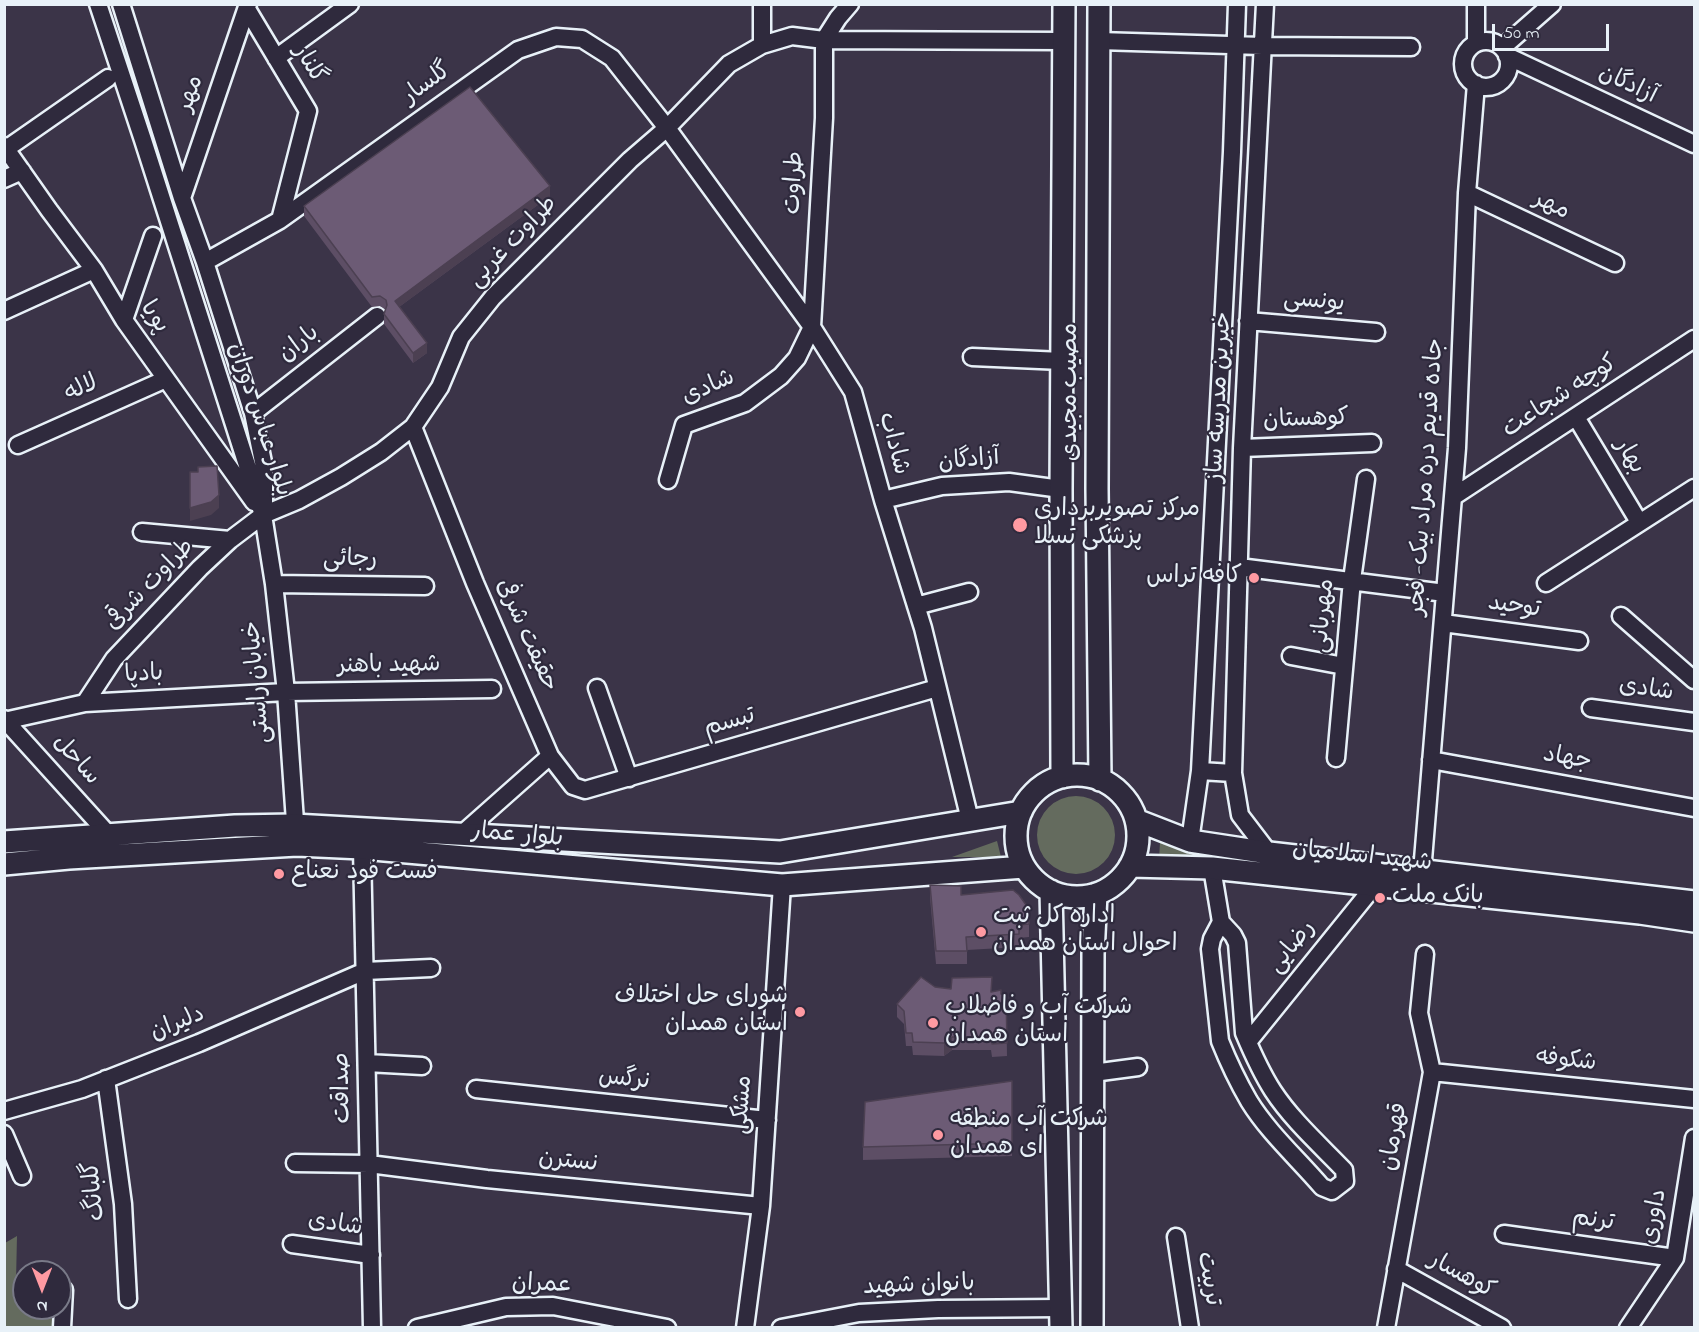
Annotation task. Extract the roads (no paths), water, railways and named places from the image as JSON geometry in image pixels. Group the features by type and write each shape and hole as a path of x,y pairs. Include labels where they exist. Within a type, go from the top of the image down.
{"main road":[{"name":"مصیب مجیدی","path":"1062,777 1064,4"},
{"name":"مصیب مجیدی","path":"1100,4 1097,488 1100,780"},
{"path":"1081,775 1100,780 1116,789 1128,803 1136,820 1138,836 1136,851 1130,866 1110,888 1096,894 1081,897 1066,896 1051,891 1036,881 1024,867 1017,849 1016,831 1021,812 1031,796 1045,784 1062,777 1081,775"},
{"name":"بلوار عمار","path":"4,864 295,835 462,834 780,852 1021,812"},
{"name":"شهید اسلامیان","path":"1136,820 1190,841 1269,853 1695,902"},
{"name":"بلوار عمار","path":"4,842 235,826 362,848 782,885 1024,867"},
{"name":"شهید اسلامیان","path":"1130,866 1212,868 1640,913 1695,921"},
{"path":"1051,891 1061,1318"},
{"path":"1092,1328 1093,954 1096,894"}],"street":[{"name":"بلوار عباس دوران","path":"98,4 144,140 263,515"},
{"name":"بلوار عباس دوران","path":"121,4 253,413 264,467 263,515"},
{"path":"276,58 350,4"},
{"path":"762,4 762,45"},
{"path":"824,40 850,4"},
{"name":"خیرین مدرسه ساز","path":"1190,841 1200,771 1232,152 1237,4"},
{"name":"خیرین مدرسه ساز","path":"1264,4 1242,448 1233,773 1240,815 1269,853"},
{"path":"1476,4 1476,43"},
{"path":"1505,51 1552,4"},
{"name":"مهر","path":"182,198 247,7"},
{"name":"گلنار","path":"247,7 308,111 280,220"},
{"name":"طراوت غربی","path":"263,515 299,500 341,477 381,452 412,427 440,387 461,337 493,297 630,160 668,128 729,64 762,45 792,36 824,40 1064,41"},
{"name":"گلسار","path":"205,262 280,220 518,50 556,37 582,39 612,58 668,128"},
{"name":"طراوت","path":"812,327 824,118 824,40"},
{"path":"1099,41 1262,46 1412,47"},
{"path":"1480,41 1492,41 1505,51 1508,70 1502,80 1492,86 1480,86 1469,80 1463,69 1464,57 1470,47 1480,41"},
{"name":"آزادگان","path":"1505,51 1695,144"},
{"path":"5,147 108,78"},
{"name":"جاده قدیم دره مراد بیک- فجر","path":"1422,872 1457,448 1467,193 1476,84"},
{"name":"شاداب","path":"668,128 812,327 853,392 916,606 970,820"},
{"name":"پویا","path":"5,147 94,270 124,320 263,515"},
{"path":"4,178 21,171"},
{"name":"مهر","path":"1467,193 1615,263"},
{"path":"124,320 153,236"},
{"path":"4,311 94,270"},
{"name":"باران","path":"253,413 377,316"},
{"name":"یونسی","path":"1248,321 1376,332"},
{"name":"شادی","path":"668,480 684,425 745,403 781,376 797,358 812,327"},
{"name":"کوچه شجاعت","path":"1453,497 1695,339"},
{"path":"972,357 1062,361"},
{"name":"لاله","path":"18,444 166,379"},
{"name":"بهار","path":"1576,417 1639,522"},
{"name":"حقیقت شرفی","path":"412,427 475,583 550,756"},
{"name":"کوهستان","path":"1242,448 1372,443"},
{"name":"مهربانی","path":"1336,758 1352,580 1366,479"},
{"name":"آزادگان","path":"883,500 942,486 1009,482 1061,489"},
{"path":"1546,583 1695,488"},
{"name":"طراوت شرقی","path":"85,703 114,659 200,568 230,540 263,515"},
{"name":"خیابان راستی","path":"263,515 274,584 286,692 295,835"},
{"path":"142,532 230,540"},
{"path":"1239,567 1445,592"},
{"name":"رجائی","path":"274,584 425,586"},
{"path":"916,606 969,592"},
{"path":"1621,616 1695,680"},
{"name":"توحید","path":"1443,623 1580,641"},
{"path":"1291,656 1344,666"},
{"path":"597,688 629,778"},
{"name":"تبسم","path":"550,756 573,786 585,790 937,688"},
{"name":"شهید باهنر","path":"286,692 492,689"},
{"name":"بادپا","path":"5,720 85,703 286,692"},
{"name":"شادی","path":"1591,708 1695,722"},
{"name":"ساحل","path":"5,720 109,835"},
{"path":"462,834 550,756"},
{"name":"جهاد","path":"1431,760 1695,808"},
{"path":"1200,771 1233,773"},
{"name":"صداقت","path":"362,848 372,1328"},
{"path":"1212,868 1221,922 1237,943 1244,1033 1272,1090 1287,1110 1344,1170 1345,1181 1332,1191 1322,1187 1266,1124 1250,1101 1224,1052 1220,1041 1210,949 1212,939 1221,922"},
{"name":"مشکی","path":"745,1328 761,1206 782,885"},
{"name":"رضایی","path":"1248,1042 1375,885"},
{"name":"قهرمان","path":"1386,1328 1432,1072 1419,1013 1425,954"},
{"path":"365,971 431,968"},
{"name":"دلیران","path":"4,1111 106,1080 199,1043 365,971"},
{"path":"367,1063 422,1066"},
{"path":"1093,1073 1138,1067"},
{"name":"شکوفه","path":"1432,1072 1695,1099"},
{"name":"گلبانگ","path":"106,1080 123,1204 128,1299"},
{"name":"نرگس","path":"476,1089 767,1120"},
{"path":"4,1134 22,1176"},
{"name":"داوری","path":"1628,1328 1675,1257 1695,1138"},
{"name":"نسترن","path":"295,1163 369,1164 487,1179 761,1206"},
{"name":"ترنم","path":"1504,1234 1675,1257"},
{"name":"تربیت","path":"1176,1238 1190,1328"},
{"name":"شادی","path":"292,1244 371,1255"},
{"name":"کوهسار","path":"1396,1269 1503,1328"},
{"name":"عمران","path":"417,1328 506,1307 553,1306 667,1328"},
{"name":"بانوان شهید","path":"781,1328 859,1312 938,1309 1061,1318"}],"place":[{"name":"مرکز تصویربرداری پزشکی تسلا","path":"1020,525"},
{"name":"کافه تراس","path":"1254,578"},
{"name":"فست فود نعناع","path":"279,874"},
{"name":"بانک ملت","path":"1380,898"},
{"name":"اداره کل ثبت احوال استان همدان","path":"981,932"},
{"name":"شوراى حل اختلاف استان همدان","path":"800,1012"},
{"name":"شرکت آب و فاضلاب استان همدان","path":"933,1023"},
{"name":"شرکت آب منطقه ای همدان","path":"938,1135"}]}
